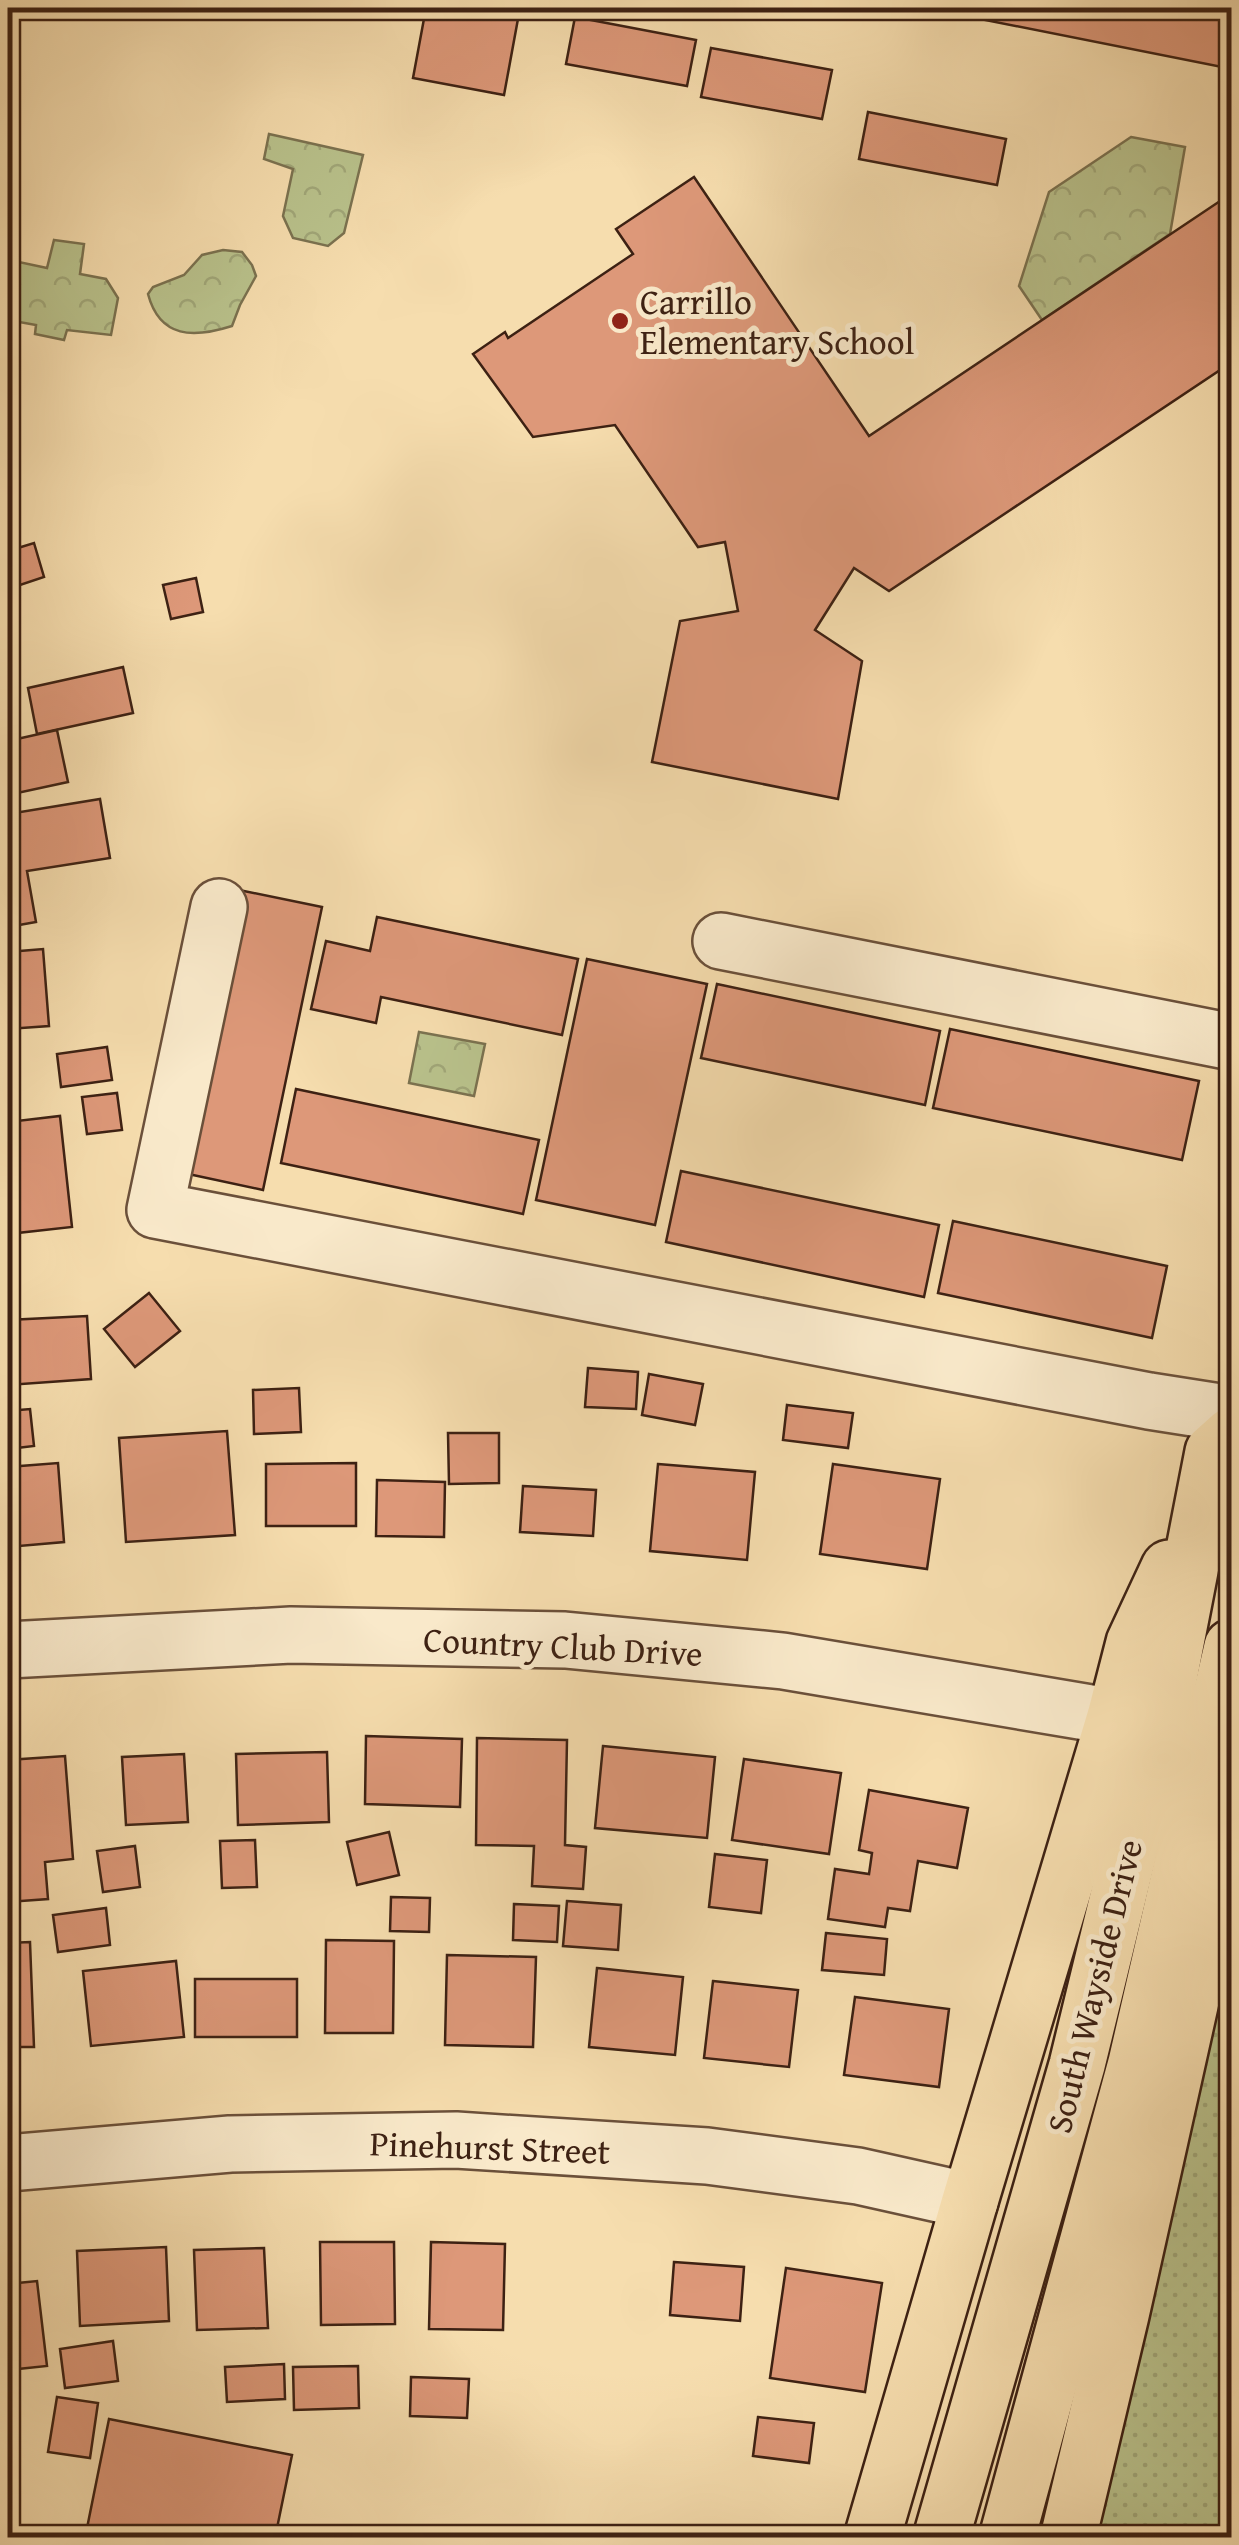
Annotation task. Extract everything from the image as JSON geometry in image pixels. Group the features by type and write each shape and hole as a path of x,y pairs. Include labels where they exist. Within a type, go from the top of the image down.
{"main road":[{"name":"South Wayside Drive","path":"942,2538 1077,2065 1160,1726 1212,1452 1232,1435"},
{"path":"872,2538 1134,1644 1204,1493"},
{"name":"South Wayside Drive","path":"1006,2538 1136,2062 1232,1647"},
{"path":"1068,2538 1227,1840 1232,1794"}],"street":[{"path":"219,907 156,1210 1232,1414"},
{"path":"721,940 1232,1042"},
{"name":"Country Club Drive","path":"8,1650 290,1635 565,1640 783,1661 1114,1717"},
{"name":"Pinehurst Street","path":"8,2163 230,2144 456,2140 706,2156 858,2176 970,2201"}],"green space":[{"path":"269,134 363,155 344,233 328,246 293,238 283,216 293,169 264,159"},
{"path":"1131,137 1185,147 1170,234 1042,320 1019,286 1049,192"},
{"path":"54,240 84,244 80,274 106,279 118,298 111,335 67,330 64,340 35,334 36,325 8,320 8,268 19,262 47,268"},
{"path":"223,250 242,252 256,276 232,326 192,333 161,320 148,294 153,287 184,275 202,255"},
{"path":"419,1032 485,1044 474,1096 409,1083"},
{"path":"1231,1753 1231,2537 1076,2537"}],"building":[{"path":"426,8 520,8 504,95 413,78"},
{"path":"925,8 1232,8 1232,69"},
{"path":"575,17 696,40 687,86 566,64"},
{"path":"711,48 832,70 822,119 701,97"},
{"path":"868,112 1006,139 997,185 859,159"},
{"path":"694,177 869,436 1232,193 1232,362 889,591 854,568 815,630 862,661 838,799 652,762 680,621 738,611 725,542 698,547 615,425 533,437 473,354 505,332 508,338 633,254 616,229"},
{"path":"34,543 44,577 8,589 8,551"},
{"path":"196,578 203,612 171,619 163,585"},
{"path":"123,667 133,713 37,734 28,688"},
{"path":"57,730 68,782 8,795 8,741"},
{"path":"100,799 110,858 27,871 36,922 8,927 8,814"},
{"path":"239,890 322,907 263,1190 179,1172"},
{"path":"377,917 578,959 562,1035 381,997 376,1023 311,1009 326,941 370,951"},
{"path":"43,949 49,1026 8,1029 8,952"},
{"path":"587,959 707,984 655,1225 536,1200"},
{"path":"717,984 940,1031 925,1105 701,1058"},
{"path":"950,1029 1199,1081 1182,1160 933,1108"},
{"path":"107,1047 112,1080 61,1087 57,1054"},
{"path":"296,1089 539,1140 523,1214 281,1163"},
{"path":"117,1093 122,1130 87,1134 82,1097"},
{"path":"60,1116 72,1227 8,1234 8,1122"},
{"path":"681,1171 939,1225 924,1297 666,1242"},
{"path":"953,1221 1167,1266 1152,1338 938,1293"},
{"path":"149,1293 180,1331 135,1367 104,1329"},
{"path":"87,1316 91,1379 8,1385 8,1320"},
{"path":"588,1368 638,1372 636,1409 585,1407"},
{"path":"649,1374 703,1384 695,1425 642,1415"},
{"path":"299,1388 301,1432 254,1434 253,1390"},
{"path":"787,1405 853,1413 848,1448 783,1440"},
{"path":"30,1409 34,1446 8,1449 8,1411"},
{"path":"227,1431 235,1535 126,1542 119,1438"},
{"path":"448,1433 499,1433 499,1483 449,1484"},
{"path":"58,1463 64,1542 8,1547 8,1467"},
{"path":"356,1463 356,1526 266,1526 266,1464"},
{"path":"658,1464 755,1472 747,1560 650,1551"},
{"path":"833,1464 940,1479 927,1569 820,1554"},
{"path":"377,1480 445,1482 444,1537 376,1536"},
{"path":"523,1486 596,1490 593,1536 520,1532"},
{"path":"366,1736 462,1739 460,1807 365,1804"},
{"path":"477,1738 567,1740 565,1845 586,1847 583,1889 532,1886 534,1846 476,1845"},
{"path":"603,1746 715,1757 707,1838 595,1828"},
{"path":"327,1752 329,1822 238,1825 236,1754"},
{"path":"184,1754 188,1822 126,1825 122,1757"},
{"path":"65,1756 73,1859 45,1862 48,1899 8,1902 8,1760"},
{"path":"744,1759 841,1773 829,1854 732,1840"},
{"path":"869,1790 968,1808 957,1868 918,1861 910,1911 888,1908 885,1927 828,1919 835,1869 869,1874 872,1853 859,1850"},
{"path":"389,1832 399,1875 357,1885 347,1842"},
{"path":"255,1840 257,1887 222,1888 220,1841"},
{"path":"135,1846 140,1887 103,1892 97,1851"},
{"path":"715,1854 767,1860 761,1913 709,1907"},
{"path":"391,1897 430,1898 429,1932 390,1931"},
{"path":"567,1901 621,1905 618,1950 563,1946"},
{"path":"514,1904 559,1906 557,1942 513,1940"},
{"path":"106,1908 110,1945 58,1952 53,1915"},
{"path":"826,1933 887,1939 884,1975 822,1970"},
{"path":"326,1940 394,1941 393,2033 325,2033"},
{"path":"30,1942 34,2047 8,2047 8,1943"},
{"path":"447,1955 536,1957 533,2047 445,2045"},
{"path":"176,1961 184,2037 91,2046 83,1971"},
{"path":"597,1968 683,1977 675,2055 589,2047"},
{"path":"195,1979 297,1979 297,2037 195,2037"},
{"path":"713,1981 798,1990 789,2067 704,2058"},
{"path":"855,1997 949,2009 939,2087 844,2075"},
{"path":"320,2242 394,2242 395,2324 321,2325"},
{"path":"431,2242 505,2244 503,2330 429,2329"},
{"path":"166,2247 169,2321 80,2326 77,2251"},
{"path":"264,2248 268,2328 197,2330 194,2250"},
{"path":"674,2262 744,2267 740,2321 670,2315"},
{"path":"786,2268 882,2283 865,2392 770,2378"},
{"path":"37,2281 47,2366 8,2370 8,2284"},
{"path":"113,2341 118,2381 65,2388 60,2349"},
{"path":"284,2364 285,2399 227,2402 225,2367"},
{"path":"358,2366 359,2408 294,2410 293,2367"},
{"path":"411,2377 469,2379 467,2418 410,2416"},
{"path":"57,2397 98,2403 90,2458 48,2452"},
{"path":"758,2417 814,2423 809,2463 753,2456"},
{"path":"109,2419 292,2455 275,2538 85,2538"}],"place":[{"name":"Carrillo Elementary School","path":"620,321"}]}
